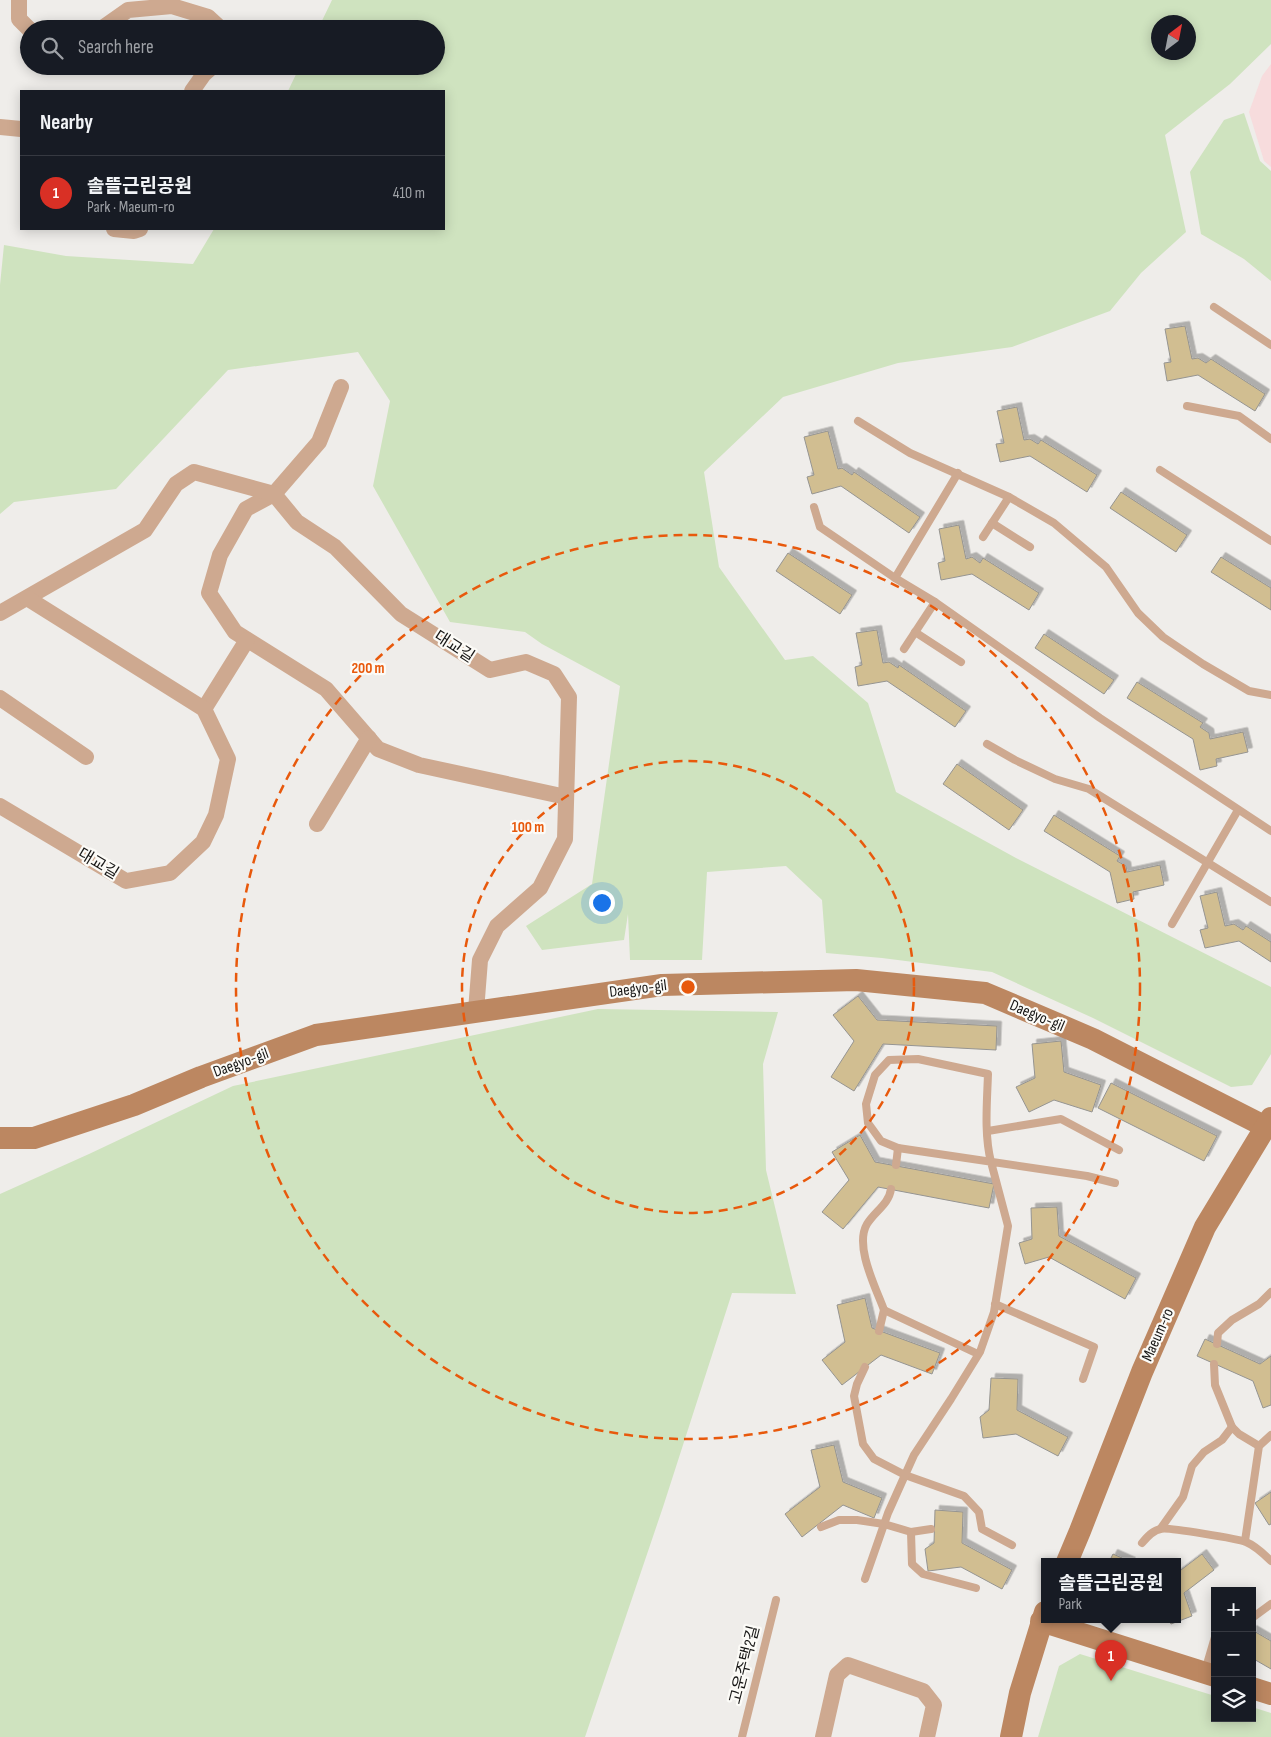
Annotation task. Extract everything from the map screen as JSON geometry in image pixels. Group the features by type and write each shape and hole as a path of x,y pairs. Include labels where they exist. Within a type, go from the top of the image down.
{"street":[{"path":"19,0 20,20"},
{"path":"114,20 128,10 172,6 208,17 211,20"},
{"path":"193,90 203,75"},
{"path":"0,127 20,129"},
{"path":"124,230 137,230"},
{"path":"341,387 319,442 274,494 246,508 220,555 209,593 234,632 326,689 378,749 419,765 566,797"},
{"path":"0,613 145,530 176,484 194,472 274,494"},
{"name":"대교길","path":"274,494 297,522 334,547 401,614 490,670 526,662 554,674 569,696 565,839 540,888 497,926 480,960 476,1011"},
{"path":"27,598 204,709 247,640"},
{"path":"0,698 86,757"},
{"name":"대교길","path":"0,806 126,880 170,874 203,842 216,815 228,759 204,709"},
{"path":"317,824 369,738"},
{"name":"Daegyo-gil","path":"0,1138 34,1138 134,1105 200,1077 316,1035 662,985 856,980 985,993 1093,1040 1268,1122"},
{"name":"Maeum-ro","path":"1069,1558 1142,1372 1205,1228 1268,1122"},
{"path":"1011,1737 1020,1693 1041,1623"},
{"path":"1063,1623 1209,1674"},
{"path":"823,1737 837,1675 848,1665 923,1691 934,1705 927,1737"},
{"path":"1256,1689 1271,1694"}],"lane":[{"path":"1214,307 1271,345"},
{"path":"1187,406 1239,416 1270,436"},
{"path":"858,421 910,453 1009,497 1054,523 1106,567 1138,613 1163,637 1203,664 1250,691 1271,695"},
{"path":"1160,470 1271,541"},
{"path":"895,578 958,473"},
{"path":"983,537 1009,497"},
{"path":"814,507 820,527 895,578 935,602 1100,718 1271,831"},
{"path":"992,523 1030,547"},
{"path":"904,649 935,602"},
{"path":"916,632 961,662"},
{"path":"987,744 1055,779 1089,789 1271,902"},
{"path":"1172,924 1238,810"},
{"path":"865,1579 884,1524 914,1455 978,1354 995,1304 1008,1226 991,1162 989,1152 988,1074 918,1059 889,1060 876,1075 866,1104 868,1123 881,1141 898,1148 991,1162 1087,1176 1115,1183"},
{"path":"988,1131 1061,1119 1119,1150"},
{"path":"896,1166 898,1148"},
{"path":"879,1331 884,1310 869,1272 862,1241 866,1226 875,1213 889,1199 891,1189"},
{"path":"1217,1344 1218,1333 1225,1326 1244,1311 1259,1304 1271,1292"},
{"path":"995,1304 1094,1347 1083,1379"},
{"path":"884,1310 978,1354"},
{"path":"1214,1364 1215,1385 1232,1427 1239,1434 1259,1446"},
{"path":"865,1367 854,1396 863,1444 874,1459 905,1475 964,1496 979,1512 982,1529 1012,1545"},
{"path":"1142,1542 1152,1533 1162,1528 1183,1497 1192,1466 1204,1452 1222,1440 1232,1427"},
{"path":"1245,1541 1259,1446 1271,1435"},
{"path":"821,1527 839,1520 857,1520 884,1524 911,1532 931,1529"},
{"path":"1162,1528 1245,1541 1269,1556"},
{"path":"911,1532 912,1564 923,1574 976,1588"},
{"name":"고운주택2길","path":"742,1737 776,1600"},
{"path":"1256,1615 1271,1604"}],"shaded area":[{"path":"1271,64 1271,167 1264,161 1249,112 1262,76"}],"green space":[{"path":"332,0 1271,0 1271,44 1230,84 1165,135 1186,232 1141,273 1110,311 1012,347 898,363 783,397 704,472 719,567 785,660 813,656 868,703 896,792 1016,858 1271,987 1271,1054 1252,1085 1231,1087 1093,1018 992,972 826,953 822,900 786,866 707,872 702,960 630,960 628,914 624,940 542,950 526,926 592,884 620,686 542,644 525,632 450,622 373,486 390,401 358,352 228,370 116,489 14,502 0,514 0,285 4,245 66,256 193,264 213,230 445,230 445,90 288,90 296,75 445,75 445,20 322,20"},
{"path":"1244,113 1260,161 1271,171 1271,281 1244,259 1201,234 1190,172 1224,120"},
{"path":"598,1009 778,1012 763,1064 766,1170 796,1294 732,1293 663,1507 585,1737 0,1737 0,1194 233,1086"},
{"path":"1080,1654 1211,1695 1211,1722 1256,1722 1256,1708 1271,1713 1271,1737 1038,1737 1059,1666"}],"building":[{"path":"1185,326 1192,359 1198,358 1206,363 1211,359 1265,394 1255,411 1198,375 1167,381 1164,363 1171,362 1165,329"},
{"path":"1017,407 1024,440 1030,439 1038,444 1041,440 1097,475 1087,492 1030,456 1000,462 996,444 1004,443 997,411"},
{"path":"828,431 838,469 842,468 852,475 854,472 920,517 909,533 841,486 812,494 807,477 814,475 804,437"},
{"path":"1121,492 1187,535 1176,552 1110,508"},
{"path":"959,525 966,559 972,557 980,563 983,558 1039,593 1029,610 972,574 941,580 938,563 945,561 939,529"},
{"path":"788,553 852,595 840,614 776,571"},
{"path":"1221,557 1271,588 1271,610 1211,572"},
{"path":"877,630 883,663 889,662 898,668 899,665 966,711 955,727 887,681 858,686 855,667 862,665 856,633"},
{"path":"1044,634 1114,680 1104,694 1035,648"},
{"path":"1137,682 1203,723 1200,727 1209,733 1210,739 1243,732 1248,752 1216,759 1217,766 1200,770 1193,739 1127,698"},
{"path":"957,764 1023,810 1009,830 943,784"},
{"path":"1054,815 1120,856 1117,861 1126,866 1127,872 1160,865 1164,885 1133,892 1134,899 1117,903 1110,872 1044,831"},
{"path":"1217,892 1225,926 1234,924 1243,930 1246,926 1271,942 1271,962 1239,941 1205,948 1200,930 1208,928 1200,896"},
{"path":"858,996 877,1020 997,1026 996,1050 883,1044 854,1091 831,1077 854,1041 833,1015"},
{"path":"1061,1041 1064,1072 1101,1085 1092,1112 1054,1100 1029,1112 1016,1087 1035,1078 1032,1044"},
{"path":"1111,1083 1217,1136 1204,1161 1098,1108"},
{"path":"860,1135 875,1162 994,1184 989,1208 878,1187 843,1229 822,1212 849,1180 832,1152"},
{"path":"1057,1207 1059,1236 1136,1278 1125,1299 1049,1257 1025,1264 1019,1243 1032,1239 1031,1208"},
{"path":"865,1298 872,1328 940,1353 932,1374 881,1355 842,1385 822,1360 845,1342 837,1305"},
{"path":"1205,1339 1260,1364 1271,1356 1271,1405 1263,1408 1253,1381 1197,1356"},
{"path":"991,1378 1018,1379 1017,1410 1068,1437 1058,1456 1016,1434 983,1438 980,1417 989,1410"},
{"path":"834,1445 843,1482 882,1498 874,1518 843,1505 802,1537 785,1514 820,1487 811,1450"},
{"path":"1271,1492 1271,1524 1269,1525 1255,1503"},
{"path":"935,1510 963,1512 962,1543 1012,1570 1002,1589 961,1567 928,1571 925,1549 934,1543"},
{"path":"1113,1554 1122,1558 1111,1558"},
{"path":"1202,1554 1214,1570 1184,1593 1192,1616 1181,1620 1181,1570"},
{"path":"1256,1632 1271,1641 1271,1669 1256,1660"}],"place":[{"name":"솔뜰근린공원","path":"1111,1681"}]}
